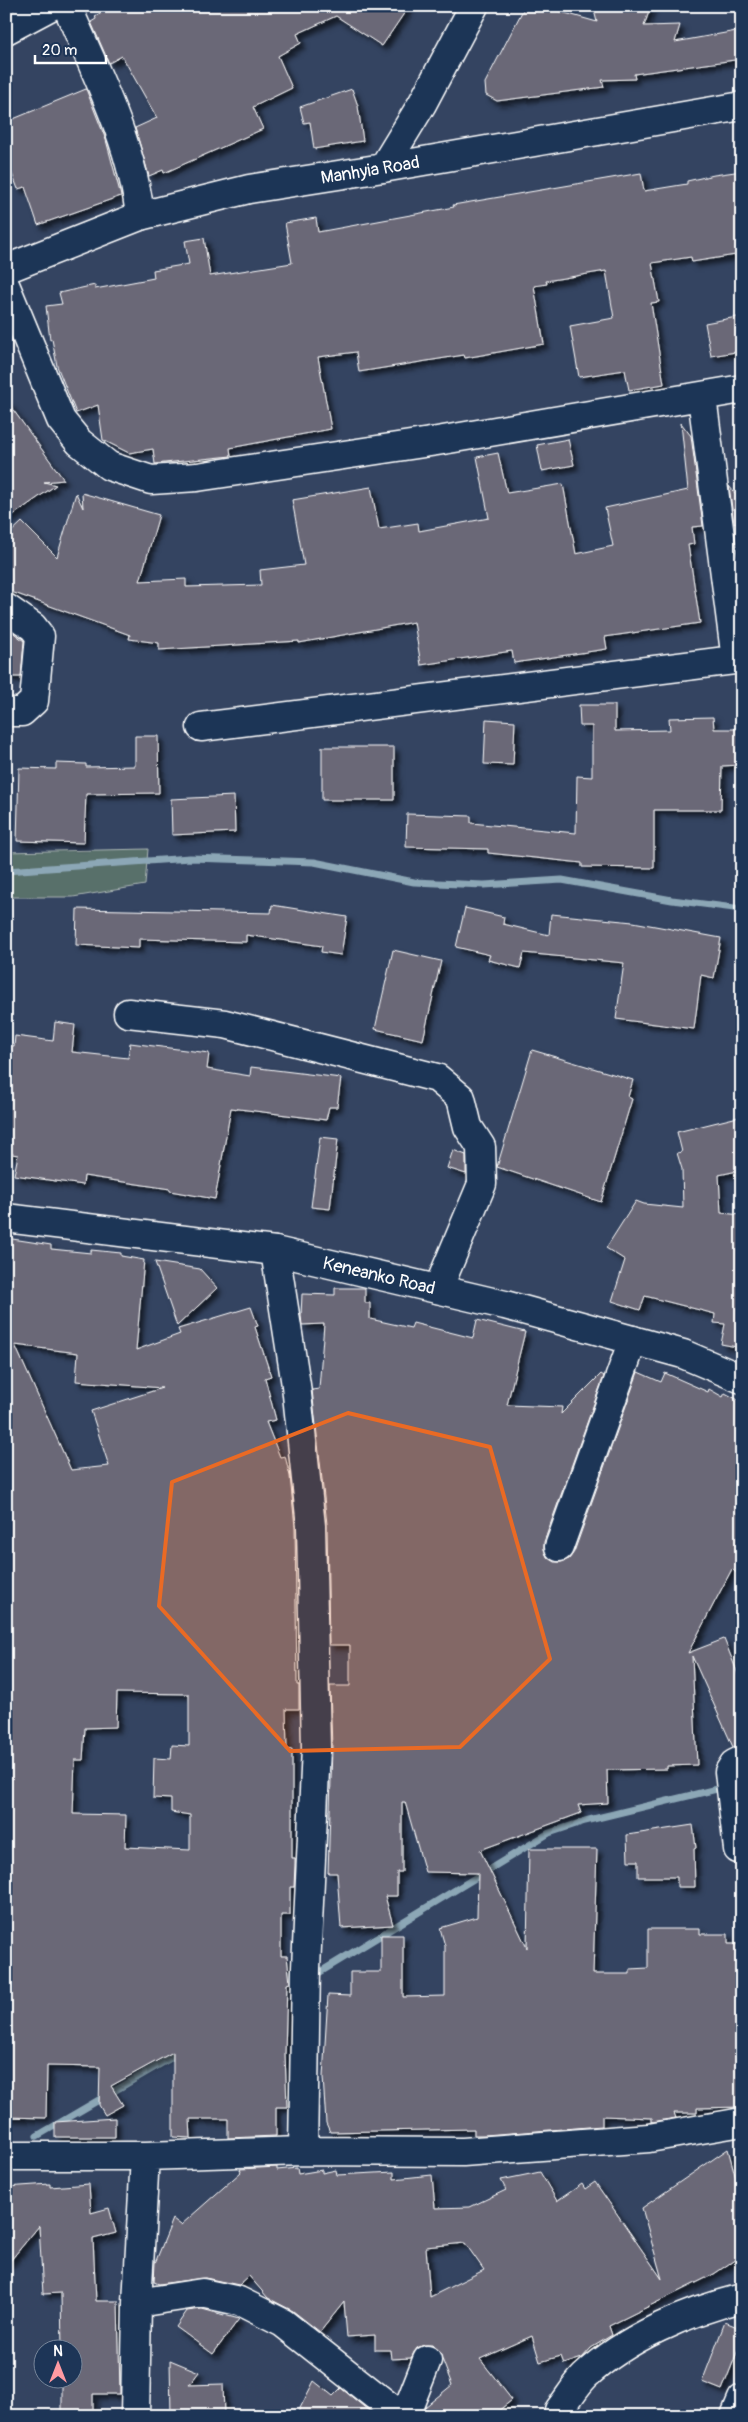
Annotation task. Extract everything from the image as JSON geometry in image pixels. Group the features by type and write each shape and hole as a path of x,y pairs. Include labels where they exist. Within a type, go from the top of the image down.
{"street":[{"path":"6,30 51,6"},
{"path":"66,6 120,132 137,187 140,216"},
{"path":"383,168 422,104 474,6"},
{"name":"Manhyia Road","path":"6,268 140,216 249,189 383,168 742,106"},
{"path":"6,286 61,420 79,442 109,466 151,480 197,477 437,442 702,397 742,388"},
{"path":"201,727 739,659 702,397"},
{"path":"6,608 33,626 40,636 40,651 34,701 22,712 6,712"},
{"path":"128,1013 225,1024 437,1078 462,1098 468,1127 481,1147 482,1184 438,1289"},
{"name":"Keneanko Road","path":"6,1218 275,1252 505,1305 683,1354 742,1379"},
{"path":"275,1252 296,1385 311,1526 316,1748 306,1968 303,2151"},
{"path":"558,1547 633,1340"},
{"path":"734,1775 738,1849"},
{"path":"6,2156 145,2156 303,2151 464,2152 649,2138 742,2122"},
{"path":"135,2416 137,2303 145,2156"},
{"path":"137,2303 202,2293 239,2301 283,2323 400,2416"},
{"path":"558,2416 559,2410 584,2377 620,2348 704,2308 742,2298"},
{"path":"405,2416 427,2360"},
{"path":"735,2416 742,2399"}],"highlighted area":[{"path":"348,1413 490,1447 550,1659 460,1747 290,1751 159,1606 172,1482"}],"green space":[{"path":"148,849 145,885 73,897 6,897 6,852"}],"building":[{"path":"113,6 409,6 382,46 336,16 297,34 301,43 278,56 292,88 253,107 263,129 164,173 163,170 149,176 135,128 157,118 122,56 109,63 91,22 96,19 95,16"},
{"path":"525,6 540,6 597,22 593,6 651,6 644,26 680,25 675,42 742,30 742,59 634,74 635,79 602,80 604,87 497,101 486,95 485,83"},
{"path":"86,89 106,140 121,196 38,225 25,187 18,189 6,158 6,122"},
{"path":"352,89 358,106 363,141 314,149 310,122 304,123 300,107"},
{"path":"742,171 742,254 692,262 691,257 652,263 659,302 651,303 664,384 629,390 625,370 579,377 570,326 614,318 606,271 546,281 547,284 534,286 544,344 465,358 464,355 359,372 356,352 318,357 331,429 230,448 231,456 155,464 153,449 129,453 103,440 98,405 76,413 57,366 52,339 50,340 46,306 62,304 59,293 95,285 95,289 154,278 153,270 189,264 185,241 204,238 210,276 292,263 285,223 316,218 318,232 454,207 453,205 641,173 644,191 687,184 687,181"},
{"path":"742,316 742,351 711,356 705,323"},
{"path":"6,400 64,480 44,482 56,485 6,520"},
{"path":"681,423 691,436 703,526 692,527 694,544 688,545 700,623 605,637 607,649 514,663 512,651 421,665 414,622 299,643 299,641 159,650 159,643 129,639 130,635 6,590 6,537 22,522 57,557 76,493 83,508 82,493 159,515 140,581 186,579 186,587 261,585 260,570 304,565 292,500 371,487 379,529 418,523 419,531 489,518 477,457 498,453 507,493 563,484 576,554 613,546 605,508 688,490"},
{"path":"568,439 574,465 542,471 537,445"},
{"path":"729,486 742,502 742,522 734,523"},
{"path":"6,627 24,641 21,677 6,677"},
{"path":"579,705 615,705 615,731 670,730 669,718 713,717 714,729 739,729 740,765 722,766 721,810 654,810 654,868 582,867 582,863 488,853 488,849 406,847 407,814 471,816 471,823 576,833 577,776 592,777 592,726 580,726"},
{"path":"486,719 515,721 513,765 484,764"},
{"path":"135,736 158,736 159,793 86,794 84,843 17,841 19,768 56,769 56,763 86,764 86,767 135,766"},
{"path":"322,747 394,747 394,800 322,800"},
{"path":"234,796 235,832 172,835 171,799"},
{"path":"272,905 347,917 341,955 321,952 322,946 246,935 246,942 139,939 139,948 76,945 77,909 271,913"},
{"path":"465,908 504,917 503,924 549,935 551,914 633,922 721,938 714,978 701,975 694,1029 616,1019 624,963 524,953 520,968 488,960 490,955 456,947"},
{"path":"393,950 441,961 423,1040 375,1029"},
{"path":"55,1022 75,1025 72,1052 128,1058 130,1043 209,1053 207,1069 250,1076 251,1067 341,1078 337,1107 329,1107 326,1120 231,1108 215,1199 170,1191 170,1189 84,1176 83,1185 14,1175 18,1155 6,1153 6,1045 14,1046 15,1036 53,1041"},
{"path":"532,1050 633,1080 628,1097 632,1099 601,1202 497,1167"},
{"path":"742,1116 742,1170 719,1175 721,1213 742,1215 739,1262 742,1263 742,1348 721,1344 725,1324 714,1323 715,1314 645,1296 640,1310 612,1301 625,1260 606,1248 636,1201 644,1204 683,1208 682,1169 677,1153 682,1152 677,1132"},
{"path":"320,1137 338,1139 330,1209 311,1207"},
{"path":"453,1150 466,1155 466,1174 447,1168"},
{"path":"6,1238 51,1245 51,1249 91,1253 91,1250 121,1253 121,1256 144,1260 136,1350 180,1334 178,1329 251,1307 258,1326 255,1327 271,1376 265,1378 276,1420 266,1422 280,1457 285,1456 290,1476 295,1527 299,1709 286,1709 287,1750 292,1749 292,1858 295,1858 295,1864 294,1887 290,1887 290,1915 281,1915 281,1956 287,1956 290,1983 287,1984 285,2054 287,2107 276,2107 276,2136 228,2138 228,2119 190,2119 191,2138 173,2137 173,2052 111,2086 123,2105 105,2115 99,2105 100,2067 47,2066 46,2118 6,2117 6,1623 9,1623 6,1591","holes":["15,1345 78,1353 76,1381 162,1388 91,1411 109,1466 71,1470","117,1693 189,1694 189,1746 172,1745 171,1759 154,1758 153,1798 171,1799 171,1812 190,1815 190,1850 125,1847 126,1815 73,1814 75,1760 83,1760 85,1728 116,1727"]},
{"path":"155,1262 200,1269 217,1288 177,1326"},
{"path":"335,1288 365,1288 365,1303 370,1303 370,1319 411,1328 413,1323 473,1338 477,1320 525,1332 507,1405 562,1407 561,1414 601,1374 604,1376 544,1542 547,1557 554,1562 569,1559 574,1552 638,1372 661,1382 665,1373 708,1392 709,1389 723,1397 725,1393 742,1402 742,1493 734,1506 742,1510 742,1578 732,1569 688,1653 724,1639 742,1684 742,1745 733,1747 692,1656 697,1765 667,1766 667,1769 607,1770 608,1803 578,1805 581,1813 480,1850 527,1948 529,1849 597,1849 593,1974 630,1974 630,1969 648,1968 648,1929 700,1929 700,1934 728,1934 728,1944 742,1944 742,2107 697,2108 697,2113 674,2113 676,2118 652,2122 652,2118 602,2116 602,2126 485,2135 474,2135 474,2129 330,2132 326,2123 323,2077 328,1995 350,1996 350,1972 381,1972 381,1935 403,1935 403,1997 445,1996 445,1946 440,1928 477,1917 478,1873 425,1872 405,1802 402,1802 402,1872 397,1872 397,1896 385,1896 393,1925 341,1928 337,1873 328,1873 332,1748 330,1686 350,1686 350,1645 329,1645 327,1524 312,1390 319,1389 324,1324 302,1325 301,1316 302,1294 335,1295"},
{"path":"693,1825 696,1848 694,1849 695,1887 677,1887 677,1877 638,1877 638,1861 628,1861 627,1835"},
{"path":"115,2118 115,2137 55,2137 55,2122"},
{"path":"728,2149 742,2201 742,2255 714,2274 609,2326 612,2335 591,2348 582,2358 564,2364 561,2356 540,2362 532,2336 480,2359 512,2400 492,2416 422,2416 425,2407 452,2385 439,2351 432,2345 424,2345 417,2348 411,2358 391,2359 390,2350 375,2350 375,2335 347,2337 344,2302 320,2332 293,2311 268,2298 249,2276 239,2285 205,2278 159,2284 154,2282 155,2263 173,2219 181,2225 241,2172 240,2169 277,2167 277,2170 297,2168 298,2174 322,2170 322,2173 336,2170 337,2175 394,2172 394,2179 432,2175 435,2208 470,2207 506,2190 501,2180 540,2172 557,2201 582,2184 585,2189 595,2182 662,2279 642,2208","holes":["465,2243 484,2270 430,2297 426,2247"]},
{"path":"50,2184 50,2187 89,2184 91,2213 109,2208 116,2233 93,2239 96,2301 118,2301 120,2394 93,2394 93,2411 62,2411 62,2390 82,2390 82,2340 62,2340 61,2293 43,2294 39,2226 6,2266 6,2187"},
{"path":"202,2309 239,2319 213,2354 176,2327 187,2311"},
{"path":"725,2322 742,2329 742,2340 722,2390 702,2382"},
{"path":"170,2360 199,2372 189,2385 223,2384 224,2416 171,2416"},
{"path":"314,2381 333,2396 341,2388 375,2416 296,2416"}],"waterway":[{"path":"6,871 190,858 314,862 414,882 484,885 562,880 672,900 742,909"},
{"path":"312,1977 549,1833 585,1821 725,1787"},
{"path":"37,2136 181,2052"}]}
